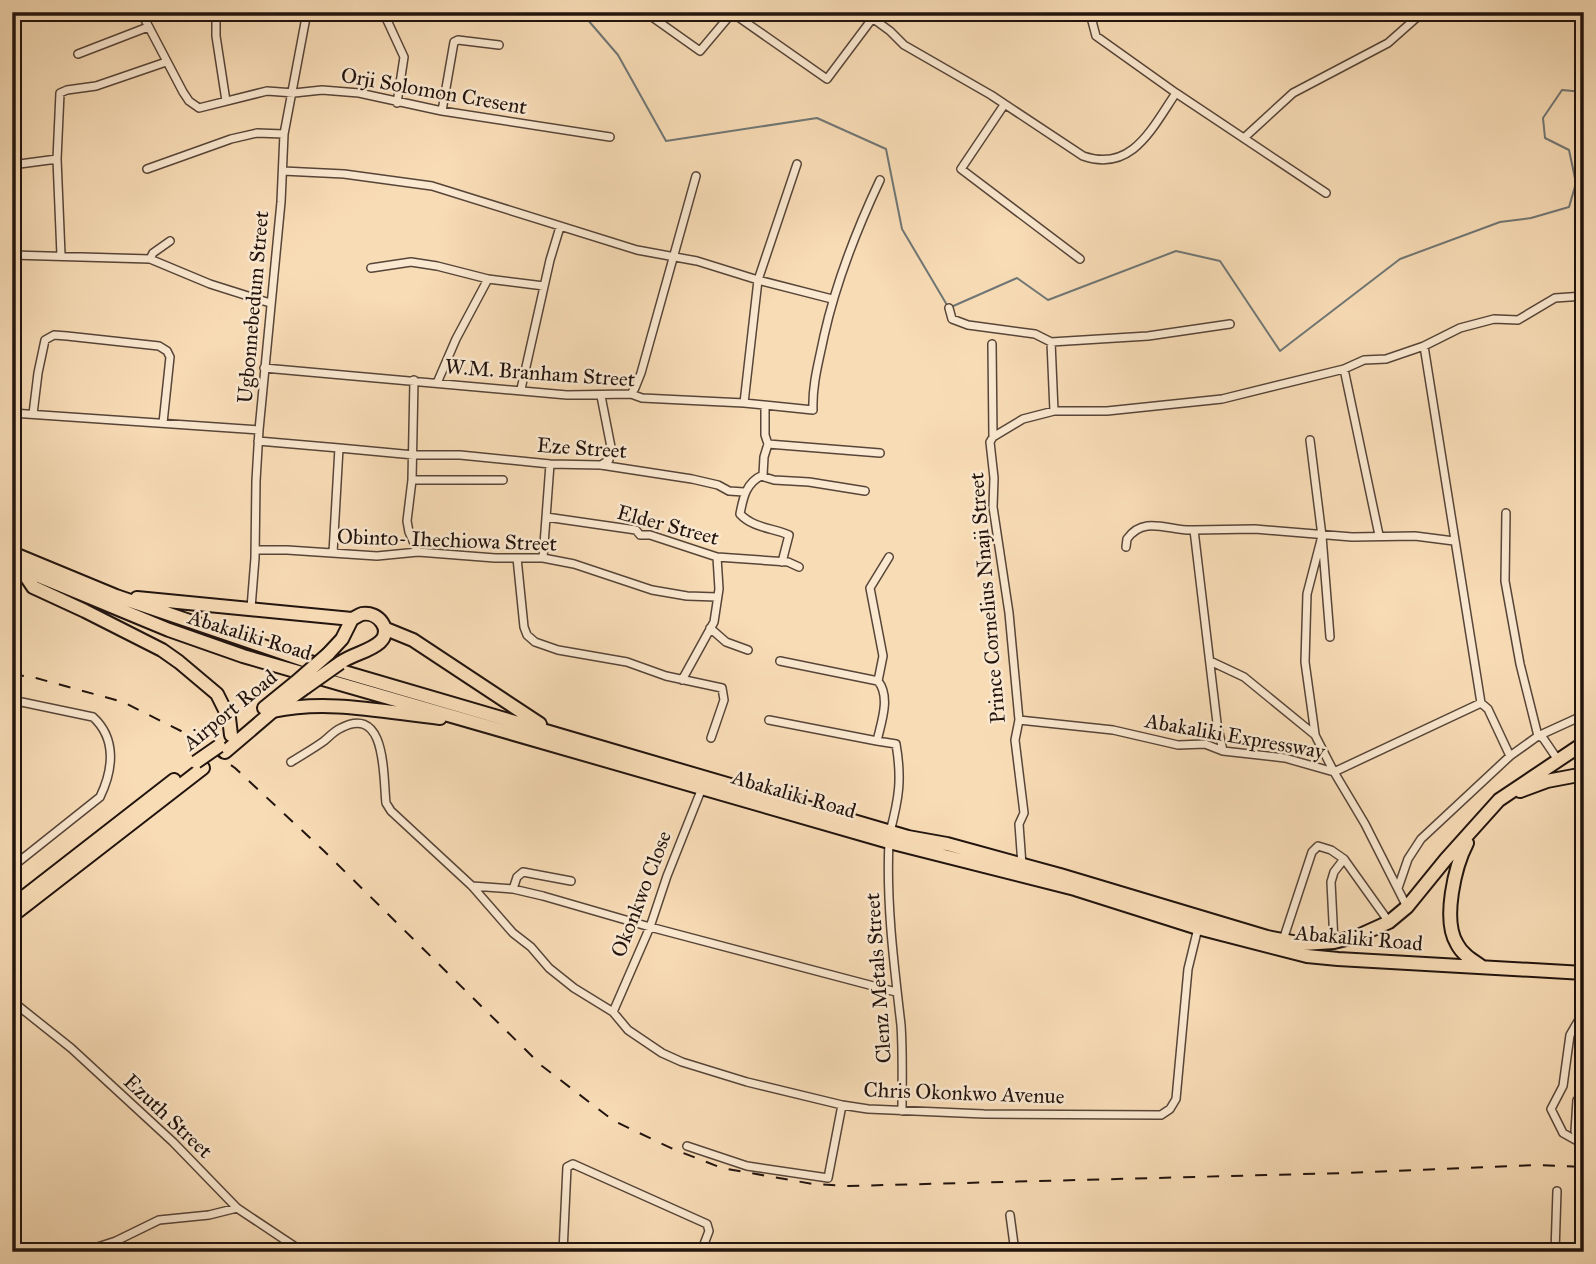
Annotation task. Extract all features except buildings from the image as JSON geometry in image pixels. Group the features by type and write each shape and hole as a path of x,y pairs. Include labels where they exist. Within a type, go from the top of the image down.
{"main road":[{"name":"Abakaliki Road","path":"12,553 20,564 169,630 243,656 702,788 1075,889 1198,928 1307,956 1584,973"},
{"path":"20,564 33,587 162,650 179,662 217,694 229,718 231,736"},
{"name":"Abakaliki Road","path":"20,564 310,662 552,732 890,837 947,844 1283,940 1314,944 1334,942 1358,936 1389,922 1407,907 1473,830"},
{"path":"116,596 352,619 363,614 374,615 382,621 386,629 413,640 552,732"},
{"name":"Airport Road","path":"12,905 273,710 301,685 342,639 352,619"},
{"name":"Airport Road","path":"222,749 231,736 301,685 377,645 383,639 386,629"},
{"path":"273,710 298,705 326,706 475,722"},
{"path":"1481,966 1457,944 1451,916 1459,859 1473,830 1499,800 1584,743"},
{"name":"Airport Road","path":"12,916 200,765"},
{"path":"1499,800 1546,781 1584,774"}],"street":[{"name":"Orji Solomon Cresent","path":"141,12 166,62 194,106 204,108 267,91 294,93 321,90 359,93 397,103 610,138"},
{"path":"216,12 216,36 226,101"},
{"name":"Ugbonnebedum Street","path":"251,608 256,550 258,441 283,171 284,134 294,93 307,12"},
{"path":"645,12 700,51 731,13 827,79 872,19"},
{"path":"864,12 904,45 991,95 1083,156 1097,161 1119,159 1134,149 1146,137 1176,93"},
{"path":"1093,12 1091,21 1096,36 1326,193"},
{"path":"1245,137 1293,93 1388,43 1423,12"},
{"path":"386,18 404,57 397,103"},
{"path":"78,54 148,27"},
{"path":"442,111 454,42 458,40 499,45"},
{"path":"61,255 57,159 58,100 62,91 96,86 166,62"},
{"path":"1004,104 961,169 1080,259"},
{"path":"148,169 231,139 257,133 284,134"},
{"path":"12,165 57,159"},
{"path":"744,403 758,280 797,164"},
{"path":"283,171 344,174 432,186 637,250 697,261 832,299 860,222 880,180"},
{"path":"631,394 641,373 696,176"},
{"path":"12,218 14,255 150,259 211,284 270,303"},
{"path":"521,389 560,228"},
{"path":"150,259 153,253 170,241"},
{"path":"371,268 411,262 449,268 488,279 544,286"},
{"path":"437,383 456,339 488,279"},
{"path":"993,437 1023,419 1054,411 1107,411 1222,399 1344,369 1364,360 1386,359 1423,346 1460,328 1490,320 1518,320 1555,298 1584,296"},
{"name":"W.M. Branham Street","path":"264,368 567,395 631,394 642,398 744,403 813,410 815,373 832,299"},
{"path":"949,308 952,319 968,325 1035,334 1051,342 1148,336 1230,324"},
{"path":"33,414 37,373 45,340 54,335 159,346 167,351 170,357 163,423"},
{"path":"1051,342 1054,411"},
{"name":"Prince Cornelius Nnaji Street","path":"992,344 993,437 990,442 994,478 993,507 1009,613 1019,720 1015,740 1024,813 1019,824 1022,866"},
{"path":"1423,346 1481,703 1488,709 1510,756"},
{"path":"1344,369 1379,535"},
{"path":"414,380 414,455 407,521 418,552"},
{"path":"601,396 611,447 609,460 601,465"},
{"path":"765,406 765,435 768,444 763,475 744,492 740,514 760,526 789,535 782,562"},
{"path":"12,413 259,430"},
{"path":"1310,440 1322,536 1330,638"},
{"name":"Eze Street","path":"258,441 414,455 460,455 550,464 601,465 692,479 718,485 729,491 744,492"},
{"path":"768,444 880,453"},
{"path":"334,553 340,449"},
{"path":"543,558 550,464"},
{"path":"760,476 865,491"},
{"path":"412,480 503,480"},
{"path":"1506,513 1505,581 1520,664 1538,736"},
{"name":"Elder Street","path":"546,517 636,530 640,535 650,535 717,557 788,562 799,567"},
{"path":"1126,547 1127,538 1139,527 1156,525 1195,530 1281,531 1322,536 1415,536 1454,541"},
{"path":"1195,530 1217,723 1223,751"},
{"path":"1322,536 1307,594 1305,662 1315,735 1334,772 1481,703"},
{"name":"Obinto- Ihechiowa Street","path":"256,550 385,556 418,552 543,558 574,564 652,590 688,596 717,597"},
{"path":"682,680 714,622 719,589 717,557"},
{"path":"878,681 883,656 870,588 889,557"},
{"path":"517,558 527,635 535,642 558,650 627,662 682,680 722,688 725,694 711,738"},
{"path":"710,628 726,642 748,650"},
{"path":"769,720 877,741 884,710 883,688 878,681 780,660"},
{"path":"1210,660 1244,677 1315,735"},
{"path":"12,700 93,717 102,726 110,742 111,764 108,781 100,797 12,867"},
{"path":"1398,888 1408,859 1421,839 1510,756 1538,736 1584,715"},
{"name":"Abakaliki Expressway","path":"1019,720 1113,730 1178,745 1205,744 1223,751 1285,758 1334,772 1365,824 1407,907"},
{"name":"Chris Okonkwo Avenue","path":"291,761 339,728 352,723 366,724 379,742 386,803 391,811 472,886 513,933 574,988 613,1012 628,1030 662,1053 682,1062 715,1074 842,1105 902,1111 1161,1115 1170,1109 1176,1099 1187,979 1198,928"},
{"path":"1538,736 1543,738 1558,760"},
{"name":"Clenz Metals Street","path":"877,741 896,744 901,773 888,866 896,992 901,1027 902,1111"},
{"name":"Okonkwo Close","path":"613,1012 702,788"},
{"path":"1283,940 1314,848 1326,848 1344,859 1389,922"},
{"path":"1334,942 1331,882 1334,872 1344,859"},
{"path":"513,889 519,874 527,872 571,881"},
{"path":"472,886 513,889 896,992"},
{"name":"Ezuth Street","path":"12,1001 71,1048 173,1142 237,1208 303,1252"},
{"path":"1582,1144 1563,1133 1551,1109 1563,1086 1570,1035 1584,1011"},
{"path":"1582,1144 1575,1131 1577,1100 1584,1097"},
{"path":"687,1146 747,1166 828,1178 842,1105"},
{"path":"563,1252 567,1167 570,1164 707,1224 709,1231 701,1252"},
{"path":"1555,1252 1557,1191"},
{"path":"82,1252 116,1241 159,1220 209,1216 237,1208"},
{"path":"1010,1215 1015,1252"}],"waterway":[{"path":"581,12 618,55 666,141 817,118 886,149 902,229 947,305"},
{"path":"951,307 1017,278 1048,300 1176,251 1220,261 1280,351 1400,259 1500,222 1531,218 1569,207 1576,183 1569,150 1545,138 1543,118 1562,90 1584,92"}],"railway":[{"path":"12,674 123,702 185,733 235,768 323,850 542,1066 614,1121 673,1149 722,1168 813,1184 848,1186 1346,1173 1537,1165 1584,1167"}]}
